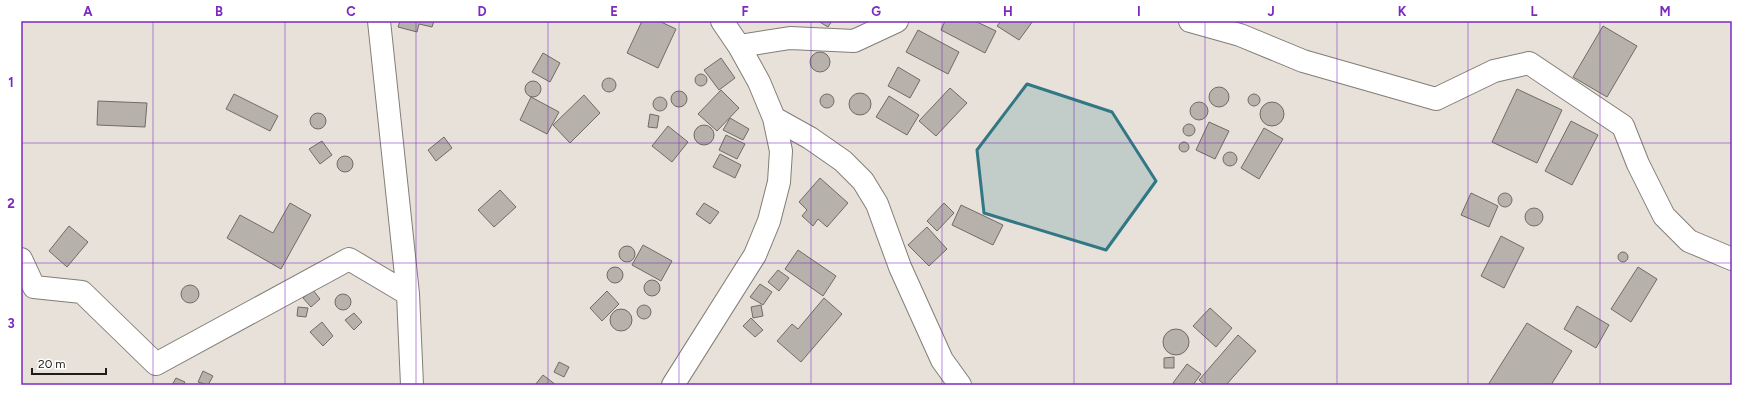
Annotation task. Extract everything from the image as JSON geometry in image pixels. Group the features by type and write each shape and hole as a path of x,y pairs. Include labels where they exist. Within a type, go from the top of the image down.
{"street":[{"path":"379,21 408,294 412,385"},
{"path":"673,385 755,256 769,221 779,182 781,151 774,118 759,82 739,46 722,21"},
{"path":"739,46 790,38 854,41 897,21"},
{"path":"1190,21 1240,35 1303,61 1436,99 1494,71 1529,63 1623,126 1638,164 1664,216 1689,241 1732,259"},
{"path":"774,118 810,138 843,161 863,181 877,204 900,267 942,360 960,385"},
{"path":"21,259 34,287 82,292 156,364 349,259 408,294"}],"highlighted area":[{"path":"1027,84 1112,112 1156,181 1106,250 984,213 977,150"}],"building":[{"path":"400,21 434,21 432,27 419,24 417,32 398,27"},
{"path":"642,21 659,21 676,29 658,68 627,53"},
{"path":"818,21 832,21 828,27"},
{"path":"945,21 975,21 996,31 985,53 941,30"},
{"path":"1001,21 1033,21 1019,40 997,26"},
{"path":"1603,26 1637,46 1607,97 1573,77"},
{"path":"918,30 959,52 948,74 906,52"},
{"path":"820,52 827,55 830,62 827,69 820,72 813,69 810,62 813,55"},
{"path":"543,53 560,63 550,82 532,72"},
{"path":"721,58 735,78 719,90 704,70"},
{"path":"898,67 920,80 910,98 888,86"},
{"path":"699,74 703,74 707,80 703,86 699,86 695,82 695,78"},
{"path":"609,78 614,80 616,85 614,90 609,92 604,90 602,85 604,80"},
{"path":"530,81 536,81 541,86 539,95 536,97 530,97 525,92 525,86"},
{"path":"1219,87 1226,90 1229,97 1226,104 1219,107 1212,104 1209,97 1212,90"},
{"path":"950,88 967,103 936,136 919,121"},
{"path":"1517,89 1562,110 1537,163 1492,142"},
{"path":"721,90 739,108 717,131 698,114"},
{"path":"679,91 685,93 687,99 685,105 679,107 673,105 671,99 673,93"},
{"path":"860,93 868,96 871,104 868,112 860,115 852,112 849,104 852,96"},
{"path":"234,94 278,116 270,131 226,109"},
{"path":"824,94 830,94 834,98 834,104 830,108 824,108 820,104 820,98"},
{"path":"1254,94 1258,96 1260,100 1258,104 1254,106 1250,104 1248,100 1250,96"},
{"path":"584,95 600,113 570,143 553,125"},
{"path":"889,96 919,115 907,135 876,117"},
{"path":"531,97 559,112 547,134 520,120"},
{"path":"660,97 665,99 667,104 665,109 660,111 655,109 653,104 655,99"},
{"path":"98,101 147,103 145,127 97,125"},
{"path":"1199,102 1205,105 1208,111 1205,117 1199,120 1193,117 1190,111 1193,105"},
{"path":"1272,102 1280,106 1284,114 1280,122 1272,126 1264,122 1260,114 1264,106"},
{"path":"315,113 321,113 326,118 324,127 321,129 315,129 310,124 310,118"},
{"path":"650,114 659,116 657,128 648,127"},
{"path":"730,118 749,129 743,140 723,130"},
{"path":"1571,121 1598,135 1572,185 1545,171"},
{"path":"1209,122 1229,131 1215,159 1196,150"},
{"path":"1189,124 1193,126 1195,130 1193,134 1189,136 1185,134 1183,130 1185,126"},
{"path":"704,125 711,128 714,135 711,142 704,145 697,142 694,135 697,128"},
{"path":"668,126 688,142 672,162 652,146"},
{"path":"1264,128 1283,139 1259,179 1241,168"},
{"path":"726,135 745,144 737,159 719,150"},
{"path":"444,137 452,148 436,161 428,150"},
{"path":"322,141 332,155 320,164 309,149"},
{"path":"1184,142 1189,147 1184,152 1179,147"},
{"path":"1230,152 1235,154 1237,159 1235,164 1230,166 1225,164 1223,159 1225,154"},
{"path":"720,154 741,165 735,178 713,167"},
{"path":"342,156 348,156 353,161 351,170 348,172 342,172 337,167 337,161"},
{"path":"820,178 848,203 827,227 818,219 813,226 802,216 807,210 799,202"},
{"path":"500,190 516,207 494,227 478,210"},
{"path":"1471,193 1498,206 1489,227 1461,215"},
{"path":"1505,193 1510,195 1512,200 1510,205 1505,207 1500,205 1498,200 1500,195"},
{"path":"290,203 311,215 281,269 227,238 240,215 273,233"},
{"path":"704,203 719,212 710,224 696,214"},
{"path":"944,203 954,213 937,231 927,221"},
{"path":"961,205 1003,225 993,245 952,225"},
{"path":"1534,208 1540,211 1543,217 1540,223 1534,226 1528,223 1525,217 1528,211"},
{"path":"69,226 88,242 67,267 49,251"},
{"path":"927,227 947,249 929,266 908,245"},
{"path":"1501,236 1524,248 1504,288 1481,276"},
{"path":"643,245 672,261 661,281 632,265"},
{"path":"624,246 630,246 635,251 633,260 630,262 624,262 619,257 619,251"},
{"path":"798,250 836,276 823,296 785,269"},
{"path":"1621,252 1625,252 1627,253 1627,261 1621,262 1618,259 1618,255"},
{"path":"612,267 618,267 623,272 621,281 618,283 612,283 607,278 607,272"},
{"path":"1638,267 1657,279 1631,322 1611,309"},
{"path":"778,270 789,278 779,291 768,282"},
{"path":"649,280 655,280 660,285 658,294 655,296 649,296 644,291 644,285"},
{"path":"760,284 772,292 763,305 750,297"},
{"path":"186,285 194,285 199,290 197,301 194,303 186,303 181,298 181,290"},
{"path":"313,290 320,299 311,307 303,298"},
{"path":"607,291 619,304 602,321 590,308"},
{"path":"340,294 346,294 351,299 349,308 346,310 340,310 335,305 335,299"},
{"path":"824,298 842,314 801,362 777,341 792,324 798,329"},
{"path":"641,305 647,305 651,309 651,315 647,319 641,319 637,315 637,309"},
{"path":"761,305 763,316 753,318 751,307"},
{"path":"1577,306 1609,325 1596,348 1564,329"},
{"path":"298,307 308,308 306,317 297,316"},
{"path":"1210,308 1232,328 1216,347 1193,326"},
{"path":"621,309 629,312 632,320 629,328 621,331 613,328 610,320 613,312"},
{"path":"354,313 362,322 354,330 345,320"},
{"path":"751,318 763,330 755,337 743,326"},
{"path":"322,322 333,336 323,346 310,332"},
{"path":"1527,323 1572,351 1551,385 1488,385"},
{"path":"1176,329 1185,333 1189,342 1185,351 1176,355 1167,351 1163,342 1167,333"},
{"path":"1238,335 1256,351 1226,385 1205,385 1199,380"},
{"path":"1174,357 1174,368 1164,368 1164,358"},
{"path":"559,362 569,367 564,377 554,372"},
{"path":"1187,364 1201,374 1193,385 1176,385 1173,383"},
{"path":"203,371 213,376 208,385 198,382"},
{"path":"543,375 556,385 535,385"},
{"path":"176,378 185,382 183,385 172,385"}]}
